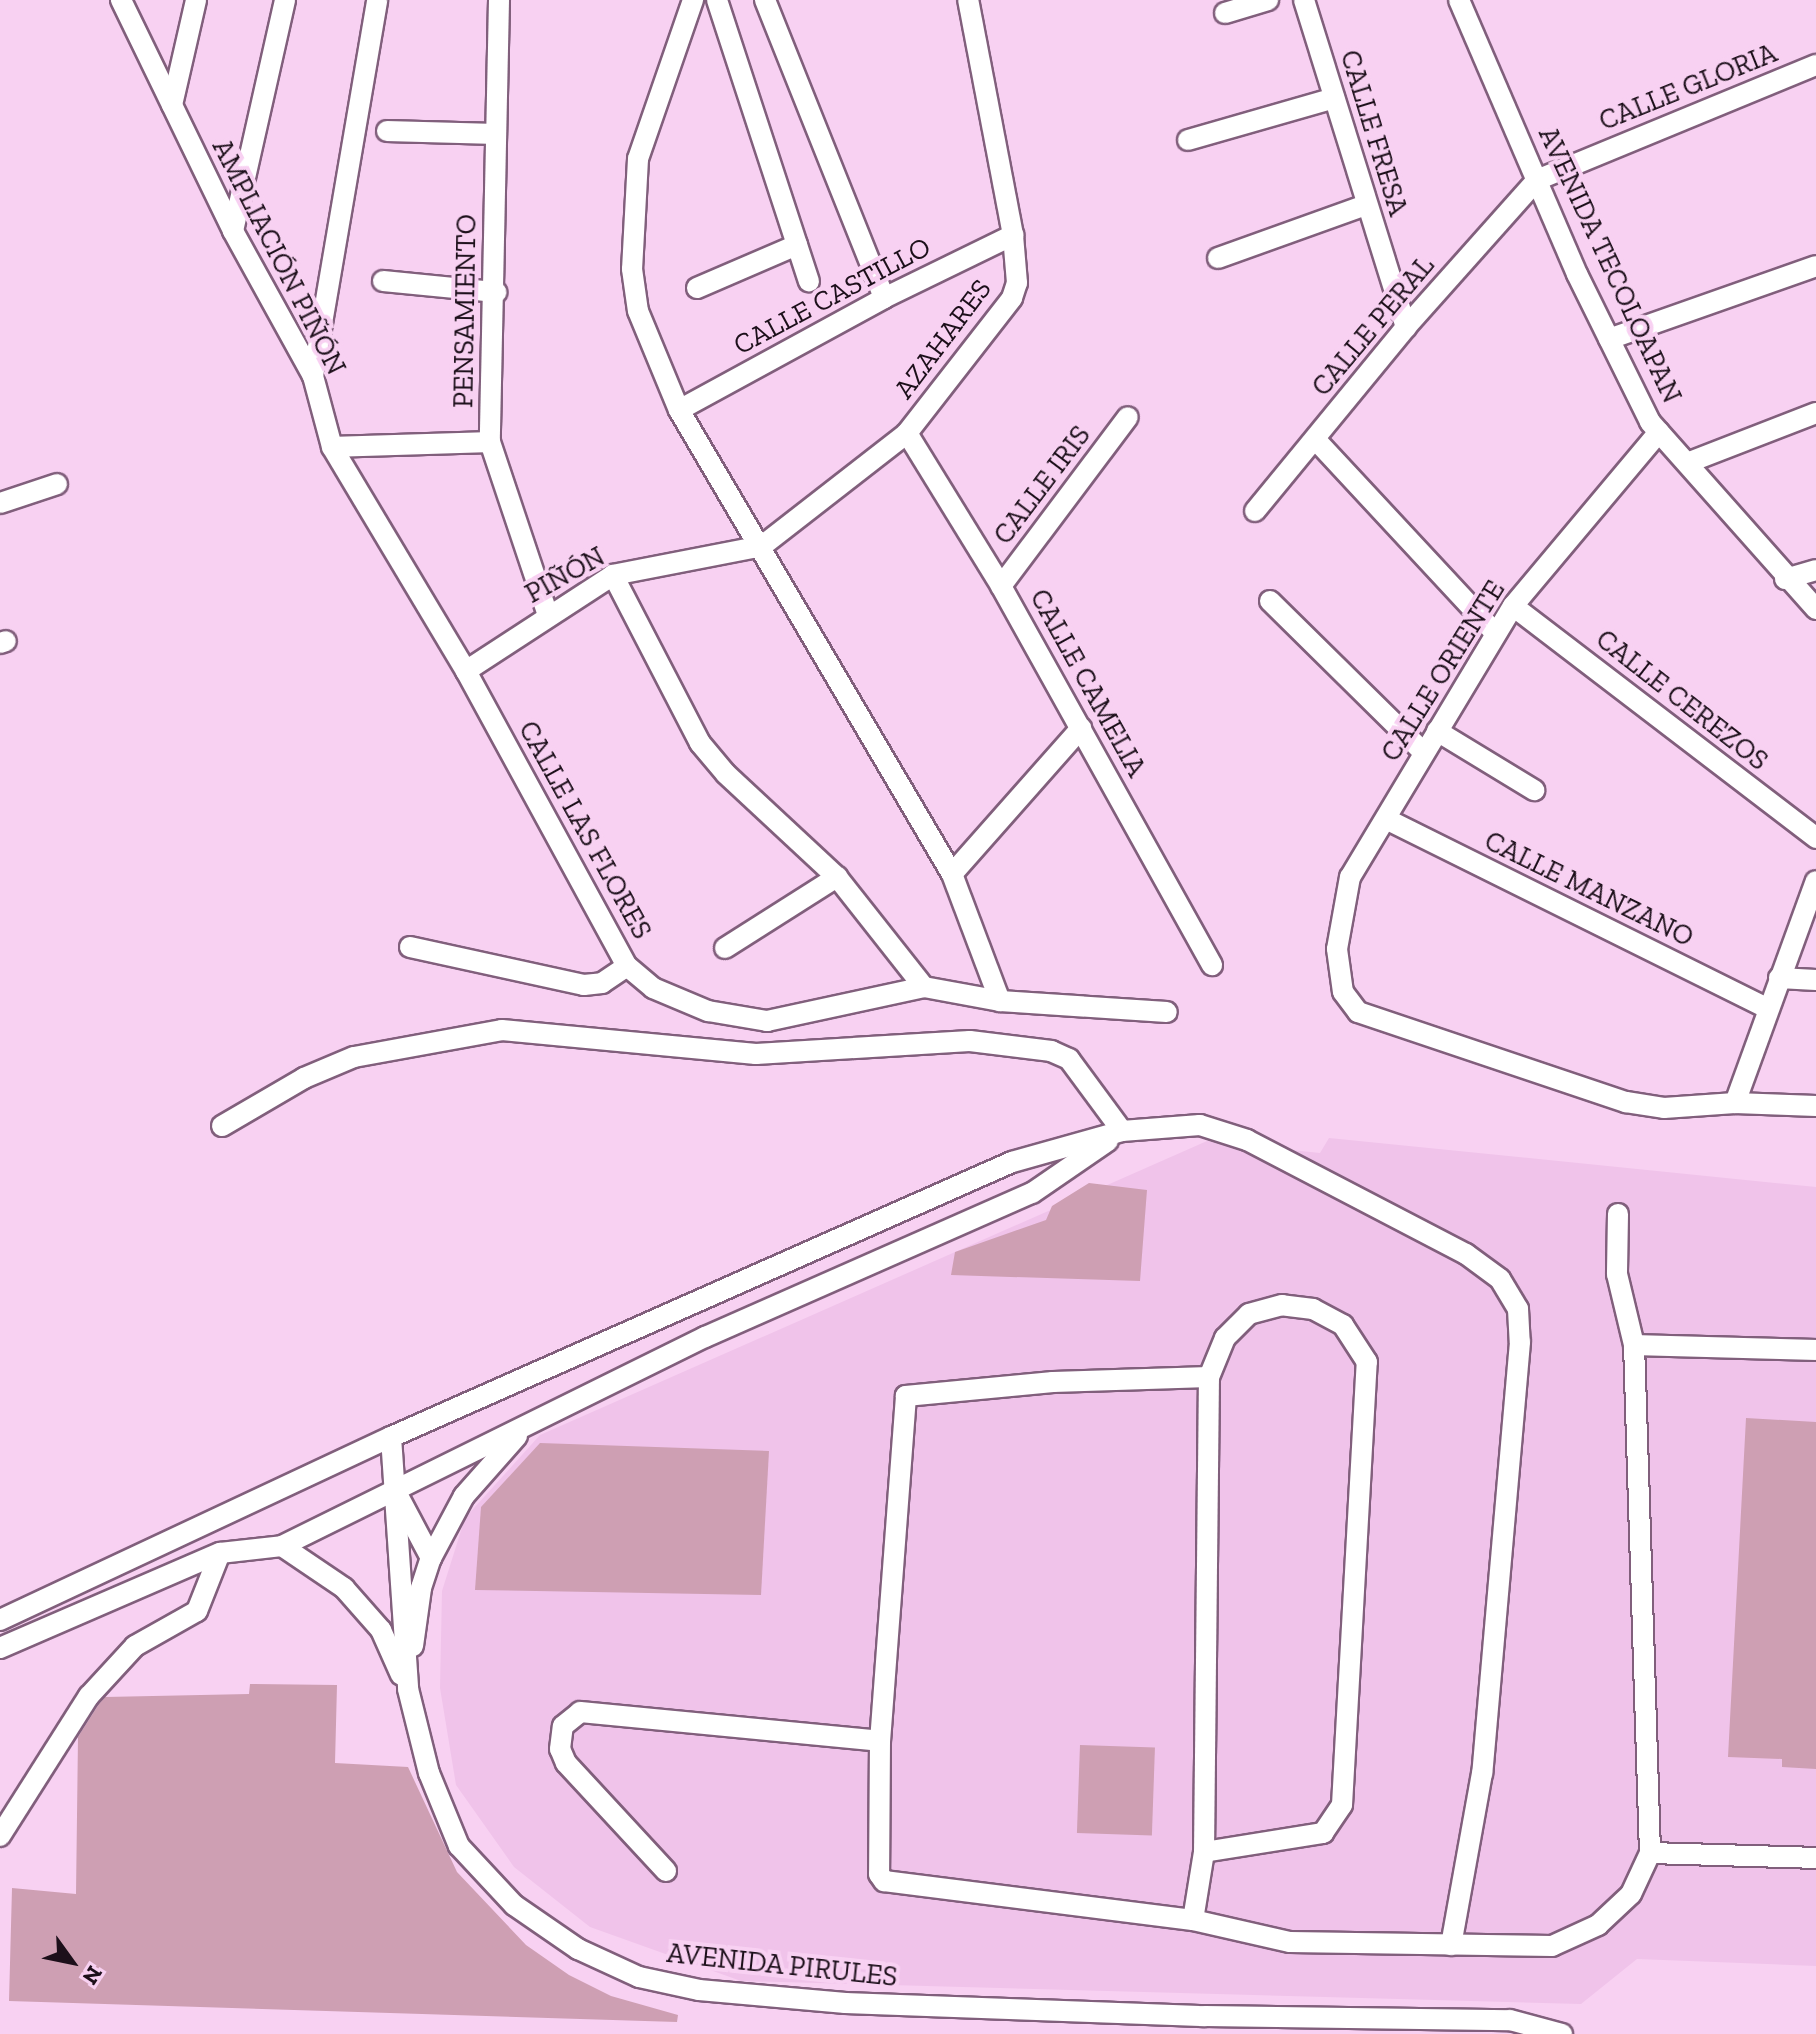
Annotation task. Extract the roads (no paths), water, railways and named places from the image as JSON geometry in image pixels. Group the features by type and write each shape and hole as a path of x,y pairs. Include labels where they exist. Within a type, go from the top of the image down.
{"street":[{"name":"AMPLIACIÓN PIÑÓN","path":"121,0 233,231 313,376 332,447 463,666"},
{"path":"172,105 196,0"},
{"path":"233,231 285,0"},
{"path":"313,376 377,0"},
{"name":"PENSAMIENTO","path":"499,0 496,292 490,442 548,615"},
{"path":"693,0 638,159 632,215 638,311 679,410 762,546 952,874 1000,1001"},
{"path":"717,0 809,281"},
{"path":"765,0 884,298"},
{"name":"AZAHARES","path":"762,546 907,433 1012,298 1017,283 1013,235 968,0"},
{"path":"1225,13 1268,0"},
{"name":"CALLE FRESA","path":"1304,0 1406,327"},
{"name":"AVENIDA TECOLOAPAN","path":"1459,0 1609,339 1659,432 1785,579 1816,609"},
{"name":"CALLE GLORIA","path":"1537,180 1816,65"},
{"path":"1188,140 1334,98"},
{"path":"387,131 496,134"},
{"name":"CALLE PERAL","path":"1255,511 1406,327 1537,180"},
{"path":"1218,258 1366,205"},
{"name":"CALLE CASTILLO","path":"679,410 884,298 1013,235"},
{"path":"697,288 797,245"},
{"path":"1609,339 1816,266"},
{"path":"383,281 496,292"},
{"path":"1687,463 1816,413"},
{"name":"CALLE IRIS","path":"1001,586 1128,417"},
{"name":"CALLE ORIENTE","path":"1659,432 1513,606 1495,633 1350,877 1337,949 1343,992 1358,1012 1626,1102 1664,1108 1735,1103"},
{"name":"CALLE CAMELIA","path":"907,433 1001,586 1212,965"},
{"path":"1315,439 1495,633"},
{"path":"332,447 490,442"},
{"path":"0,503 57,484"},
{"name":"PIÑÓN","path":"463,666 613,575 762,546"},
{"path":"1785,579 1816,570"},
{"path":"613,575 700,743 726,774 837,877 924,987 1000,1001 1167,1012"},
{"path":"1270,601 1424,753"},
{"name":"CALLE CEREZOS","path":"1513,606 1816,838"},
{"name":"CALLE LAS FLORES","path":"463,666 627,966 653,988 708,1011 767,1021 924,987"},
{"path":"952,874 1081,728"},
{"path":"1437,731 1534,790"},
{"name":"CALLE MANZANO","path":"1386,819 1768,1009"},
{"path":"725,948 837,877"},
{"path":"1816,881 1735,1103 1816,1106"},
{"path":"410,947 584,985 602,983 627,966"},
{"path":"1779,978 1816,980"},
{"path":"222,1126 304,1078 354,1057 502,1030 756,1054 970,1041 1051,1051 1069,1059 1122,1131"},
{"path":"0,1620 94,1580 391,1437 1012,1162 1122,1131 1200,1125 1247,1140 1466,1254 1500,1279 1518,1309 1520,1342 1482,1773 1451,1945"},
{"path":"0,1648 220,1553 282,1546 705,1337 1032,1193 1122,1131"},
{"path":"1209,1377 1053,1382 906,1396 880,1741 879,1874 884,1881 1193,1920 1290,1942 1552,1946 1598,1925 1631,1894 1650,1853 1634,1345 1617,1274 1618,1214"},
{"path":"1193,1920 1204,1852 1209,1377 1225,1338 1249,1314 1282,1305 1313,1309 1343,1325 1367,1362 1342,1805 1323,1833 1204,1852"},
{"path":"1634,1345 1816,1350"},
{"path":"408,1689 421,1588 431,1558 464,1496 495,1456 534,1420"},
{"name":"AVENIDA PIRULES","path":"391,1437 408,1689 429,1773 459,1846 514,1905 578,1949 639,1977 699,1990 845,2003 1205,2025 1510,2020 1562,2034"},
{"path":"394,1489 431,1558"},
{"path":"282,1546 344,1588 381,1630 408,1689"},
{"path":"0,1836 89,1696 135,1646 197,1611 220,1553"},
{"path":"94,1580 104,1602"},
{"path":"666,1871 566,1763 560,1749 563,1726 580,1712 880,1741"},
{"path":"1650,1853 1816,1858"}]}
